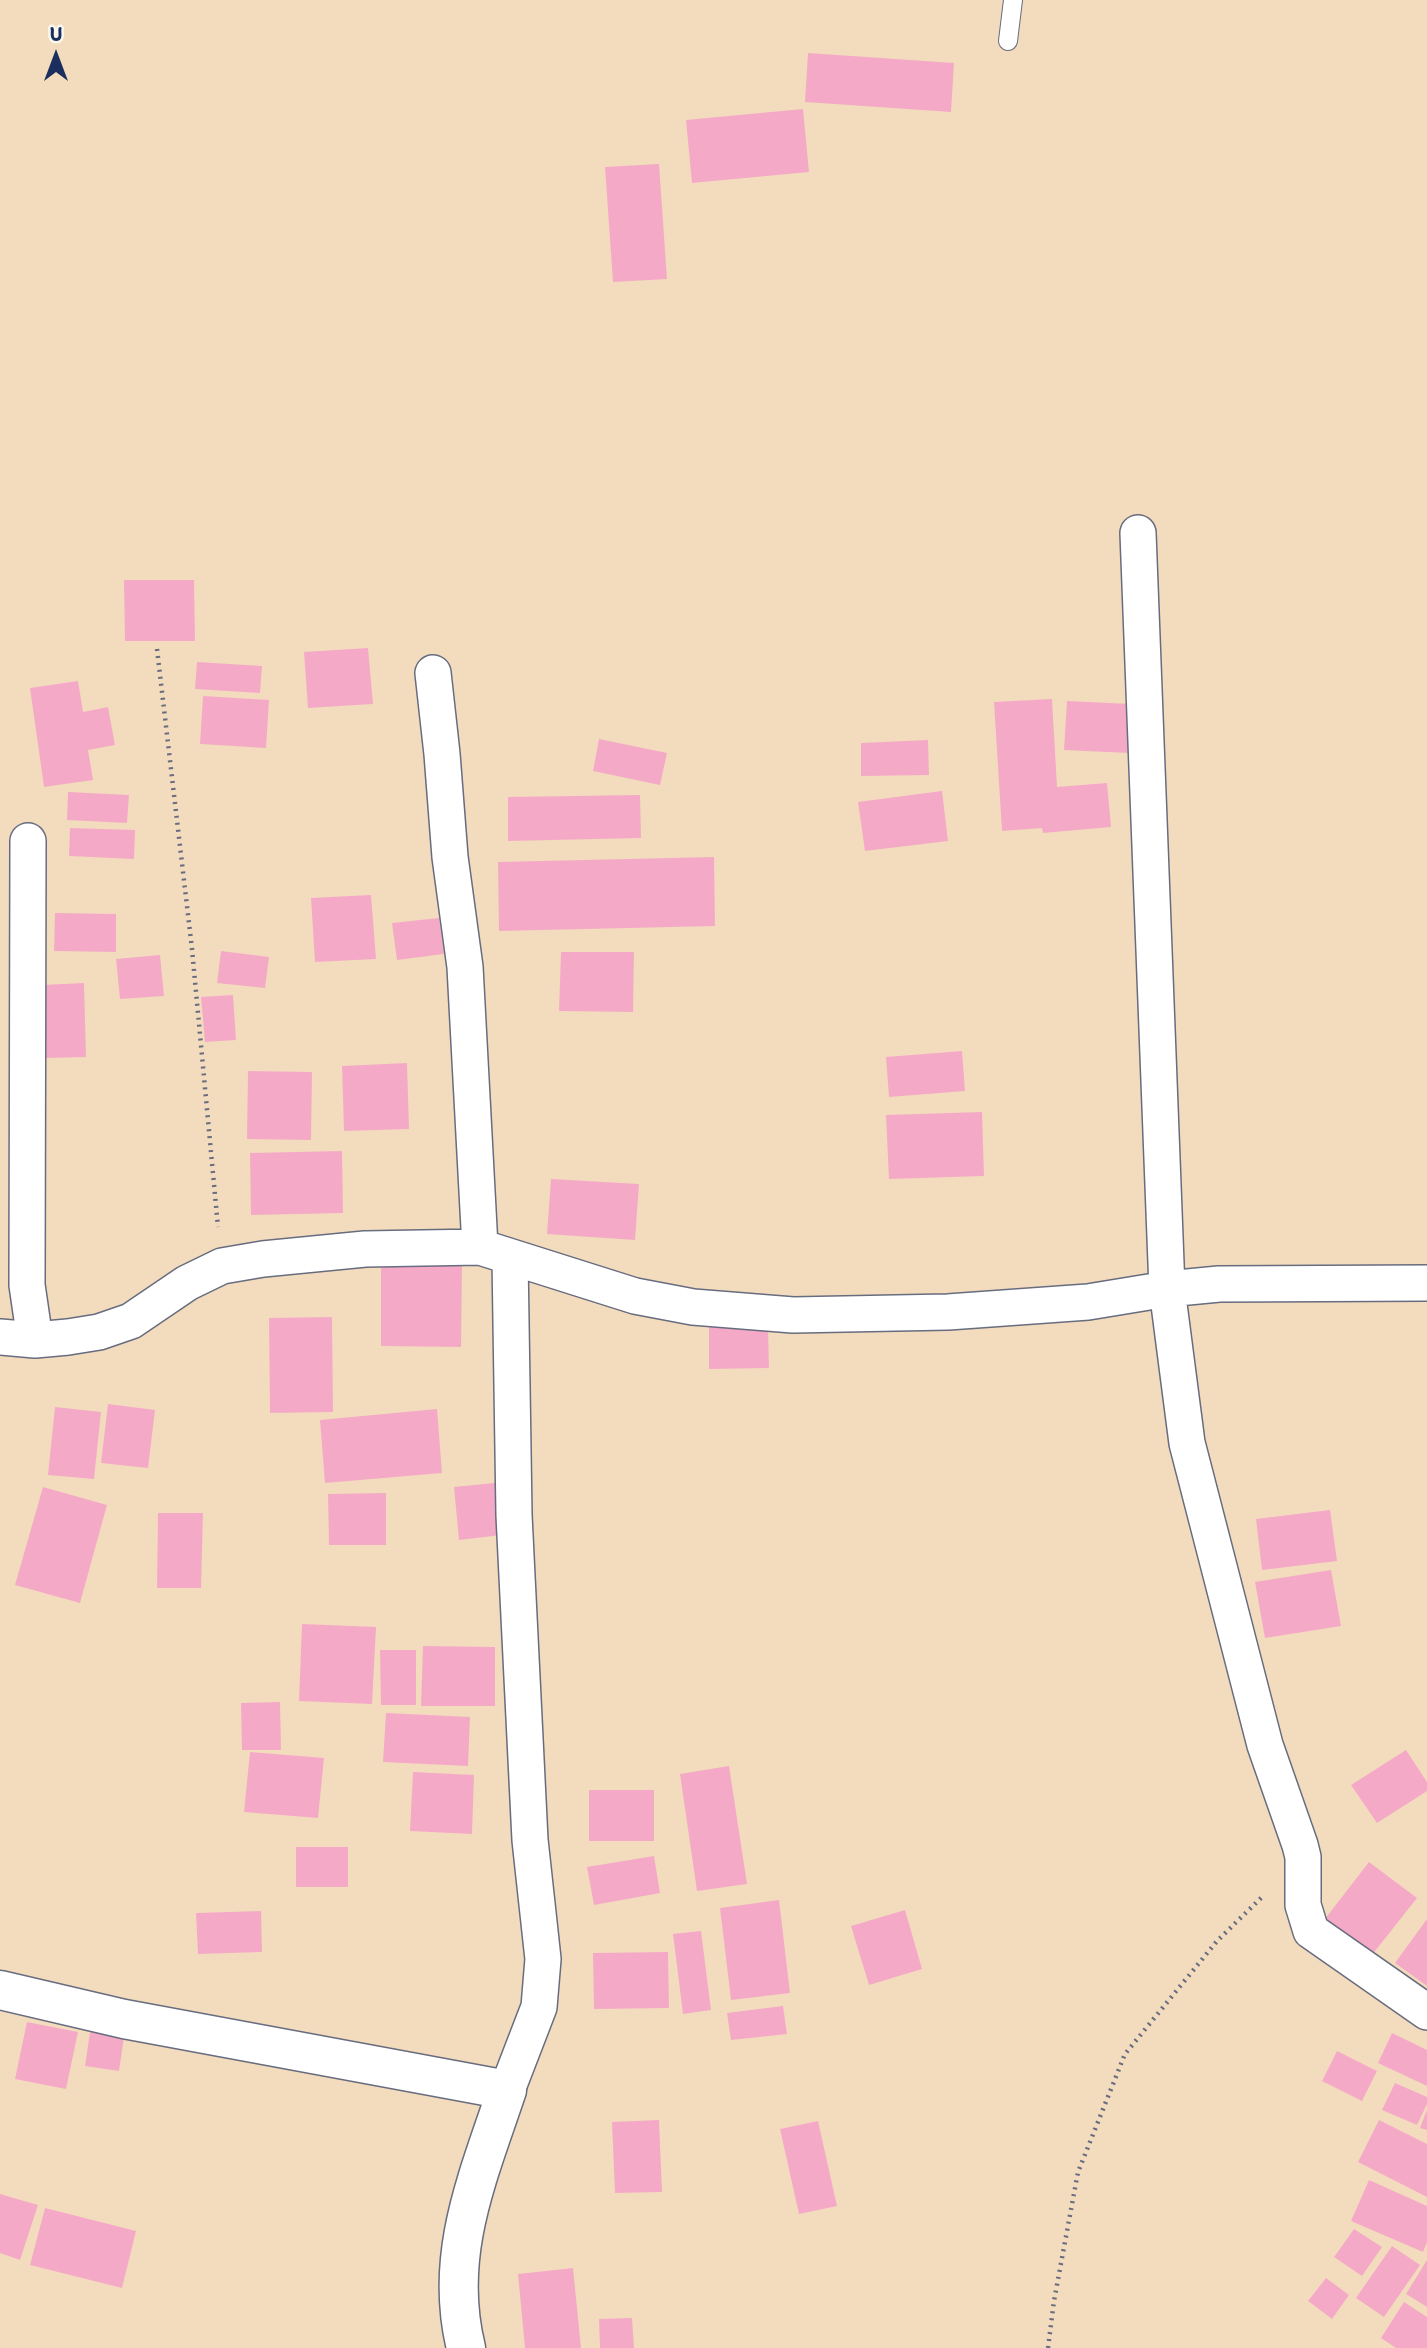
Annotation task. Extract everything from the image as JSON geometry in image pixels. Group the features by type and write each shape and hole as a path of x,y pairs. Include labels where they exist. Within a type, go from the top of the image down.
{"street":[{"path":"1138,533 1167,1289 1190,1455 1265,1745 1303,1857 1303,1905 1311,1931 1427,2012"},
{"path":"433,673 450,857 495,1253 514,1515 530,1840 543,1959 539,2007 507,2090 467,2208 458,2281 460,2324 466,2348"},
{"path":"28,841 27,1285 35,1339"},
{"path":"0,1337 35,1339 99,1332 131,1321 187,1283 222,1266 263,1259 365,1249 495,1253 635,1296 693,1307 793,1315 948,1312 1088,1302 1167,1289 1219,1284 1427,1283"},
{"path":"0,1990 150,2024 507,2090"}],"lane":[{"path":"1008,41 1013,0"}],"path":[{"path":"157,649 192,949 222,1266"},
{"path":"1048,2348 1078,2172 1125,2054 1217,1941 1303,1857"}],"building":[{"path":"808,53 954,63 951,112 805,102"},
{"path":"803,109 809,172 692,183 686,120"},
{"path":"659,164 667,279 613,282 605,167"},
{"path":"124,580 194,580 195,641 125,641"},
{"path":"368,648 373,704 308,708 304,652"},
{"path":"197,662 262,666 260,693 195,689"},
{"path":"78,681 83,712 108,707 115,745 88,750 93,780 44,787 30,688"},
{"path":"203,696 269,700 266,748 200,744"},
{"path":"1052,699 1057,787 1107,783 1111,827 1043,833 1042,828 1002,831 994,702"},
{"path":"1067,701 1131,704 1129,753 1064,750"},
{"path":"599,739 667,753 660,785 593,771"},
{"path":"928,740 929,775 861,776 861,743"},
{"path":"942,791 948,841 865,851 858,802"},
{"path":"68,792 129,795 127,823 67,820"},
{"path":"640,795 641,838 508,841 508,797"},
{"path":"70,828 135,830 134,859 69,856"},
{"path":"714,857 715,926 499,931 498,862"},
{"path":"371,895 376,959 315,962 311,898"},
{"path":"55,913 116,914 116,952 54,951"},
{"path":"439,918 444,954 397,960 392,923"},
{"path":"221,951 269,957 265,988 217,983"},
{"path":"561,952 634,952 633,1012 559,1011"},
{"path":"160,955 164,996 120,999 116,959"},
{"path":"84,983 86,1057 45,1058 43,985"},
{"path":"233,995 236,1040 205,1042 201,997"},
{"path":"962,1051 965,1091 889,1097 886,1057"},
{"path":"407,1063 409,1129 344,1131 342,1066"},
{"path":"248,1071 312,1072 311,1140 247,1139"},
{"path":"982,1112 984,1176 889,1179 886,1115"},
{"path":"342,1151 343,1213 251,1215 250,1153"},
{"path":"551,1179 639,1184 635,1240 547,1234"},
{"path":"381,1264 462,1265 461,1347 381,1346"},
{"path":"332,1317 333,1412 270,1413 269,1318"},
{"path":"768,1326 769,1368 709,1369 709,1327"},
{"path":"108,1404 155,1410 148,1468 101,1463"},
{"path":"55,1407 101,1412 94,1479 48,1475"},
{"path":"437,1409 442,1473 325,1483 320,1420"},
{"path":"504,1482 510,1534 459,1540 454,1487"},
{"path":"43,1487 107,1505 80,1603 15,1585"},
{"path":"386,1493 386,1545 329,1545 328,1494"},
{"path":"1330,1510 1337,1561 1262,1570 1256,1519"},
{"path":"158,1513 203,1513 201,1588 157,1588"},
{"path":"1331,1570 1341,1626 1265,1638 1255,1582"},
{"path":"302,1624 376,1627 372,1704 299,1701"},
{"path":"423,1646 495,1647 495,1706 421,1706"},
{"path":"380,1650 416,1650 416,1705 381,1705"},
{"path":"280,1702 281,1750 242,1750 241,1703"},
{"path":"386,1713 470,1717 468,1766 383,1762"},
{"path":"1406,1750 1427,1782 1427,1791 1377,1823 1351,1785"},
{"path":"250,1752 324,1758 318,1818 244,1812"},
{"path":"729,1766 747,1884 697,1891 680,1774"},
{"path":"413,1772 474,1775 472,1834 410,1831"},
{"path":"589,1790 654,1790 654,1841 589,1841"},
{"path":"296,1847 348,1847 348,1887 296,1887"},
{"path":"654,1856 660,1893 594,1905 587,1867"},
{"path":"1369,1862 1417,1898 1368,1960 1321,1924"},
{"path":"779,1900 790,1993 731,2000 720,1908"},
{"path":"905,1910 922,1969 869,1985 851,1926"},
{"path":"261,1911 262,1952 198,1954 196,1913"},
{"path":"1427,1919 1427,1986 1395,1963"},
{"path":"701,1931 711,2010 683,2014 673,1934"},
{"path":"668,1952 669,2008 594,2009 593,1953"},
{"path":"783,2006 787,2034 731,2040 727,2013"},
{"path":"27,2022 78,2032 66,2089 15,2079"},
{"path":"90,2032 124,2037 119,2071 85,2066"},
{"path":"1392,2033 1427,2050 1427,2086 1378,2063"},
{"path":"1337,2051 1377,2071 1362,2101 1322,2081"},
{"path":"1395,2083 1427,2097 1427,2104 1417,2125 1382,2110"},
{"path":"1427,2110 1427,2130 1420,2128"},
{"path":"659,2120 662,2192 615,2193 612,2122"},
{"path":"1379,2120 1427,2144 1427,2197 1358,2162"},
{"path":"818,2121 837,2206 799,2214 780,2129"},
{"path":"1369,2180 1427,2206 1427,2242 1423,2252 1351,2221"},
{"path":"0,2194 38,2205 20,2260 0,2253"},
{"path":"45,2208 136,2231 122,2288 30,2265"},
{"path":"1354,2229 1382,2247 1362,2276 1334,2257"},
{"path":"1392,2246 1420,2265 1384,2317 1356,2298"},
{"path":"1427,2260 1427,2307 1406,2294"},
{"path":"573,2268 581,2348 525,2348 518,2274"},
{"path":"1326,2278 1349,2295 1332,2319 1308,2301"},
{"path":"1404,2302 1427,2317 1427,2348 1396,2348 1381,2338"},
{"path":"632,2318 634,2348 600,2348 599,2319"}]}
